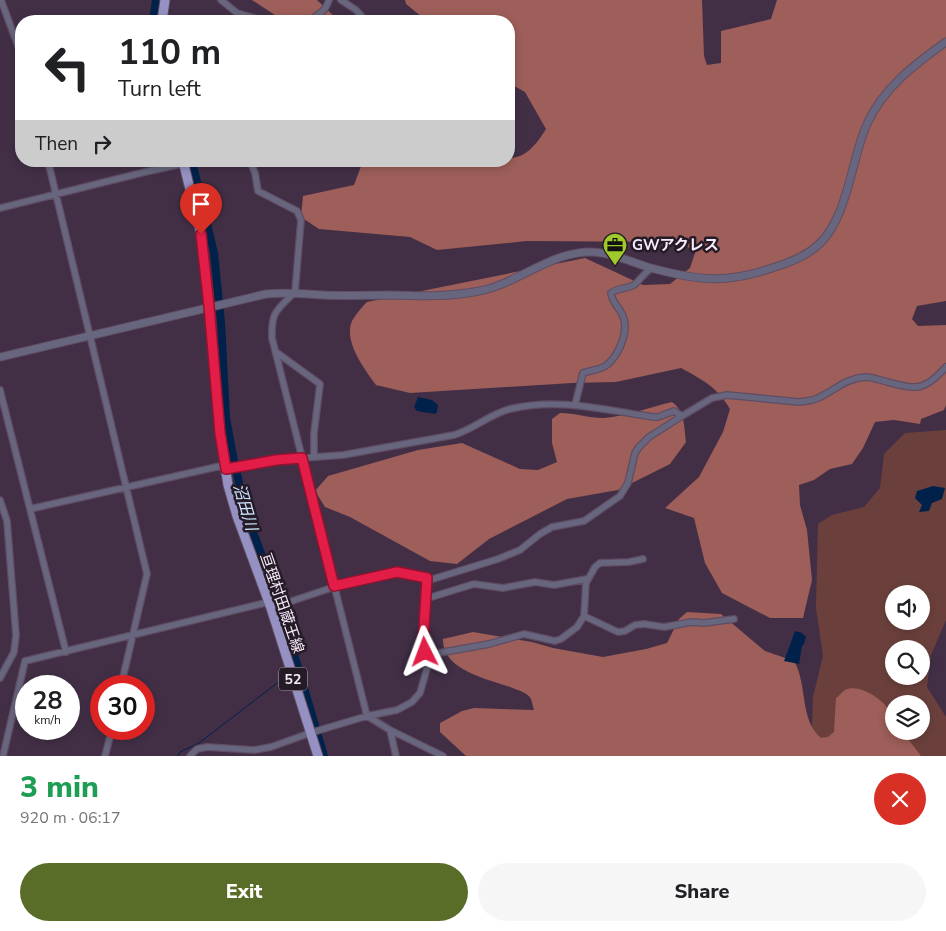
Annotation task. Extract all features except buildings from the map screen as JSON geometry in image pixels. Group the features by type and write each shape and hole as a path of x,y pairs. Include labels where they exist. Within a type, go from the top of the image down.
{"main road":[{"path":"163,15 165,0"},
{"name":"亘理村田蔵王線","path":"185,167 201,234 225,467 237,516 270,605 318,756"}],"street":[{"path":"0,0 15,39"},
{"path":"221,0 237,13 244,15"},
{"path":"319,15 325,10 328,0"},
{"path":"341,0 361,15"},
{"path":"0,357 90,334 266,294 295,292 324,295 401,296 480,291 502,284 556,258 572,253 590,252 611,256 701,280 721,280 747,276 793,260 812,251 822,242 832,229 839,213 860,140 879,103 903,75 946,42"},
{"path":"49,167 147,574 124,675"},
{"path":"0,208 167,167"},
{"path":"252,167 258,191 276,199 299,214 301,220 295,292 275,312 272,338 367,716 390,730 443,756"},
{"path":"575,405 583,374 609,364 620,347 625,324 622,314 613,302 611,294 615,290 632,286 643,273 652,268"},
{"path":"276,352 320,384 314,424 314,457"},
{"path":"3,756 25,661 270,605 334,586 397,572 427,578 444,576 508,556 520,550 552,527 584,521 607,506 625,491 635,453 639,447 649,438 712,398 727,395 799,402 810,401 849,381 864,378 874,378 904,387 920,387 936,378 946,367"},
{"path":"0,390 66,652"},
{"path":"30,509 126,486 225,467 276,460 343,455 454,435 508,409 527,406 575,405 653,417 674,411 682,416"},
{"path":"0,500 7,522 16,635 14,652 0,678"},
{"path":"427,662 433,654 478,647 524,634 555,640 561,639 577,627 584,616 587,579 600,563 612,561 629,562 643,559"},
{"path":"190,756 197,749 207,747 254,750 272,747 310,733 367,716 397,710 412,702 420,693 426,675 427,662 423,642 427,578"},
{"path":"425,599 474,584 504,588 535,582 554,585 587,579"},
{"path":"584,616 618,632 625,631 635,625 644,624 664,627 692,622 704,624 734,619"},
{"path":"390,730 396,756"},
{"path":"105,756 109,740"}],"shaded area":[{"path":"252,0 317,0 333,15 275,15"},
{"path":"405,0 702,0 704,56 707,65 721,63 721,31 771,19 777,0 946,0 946,301 917,306 912,319 918,326 946,325 946,405 944,410 921,419 920,424 894,420 875,422 863,448 852,464 830,469 814,480 799,485 800,505 807,530 812,580 803,618 770,618 722,593 705,563 694,518 665,508 699,477 723,432 730,409 715,390 696,376 681,368 616,382 410,393 376,385 366,371 356,355 350,337 350,329 352,321 367,302 585,258 643,285 670,284 690,268 696,250 673,242 527,241 437,250 410,237 319,229 301,217 303,196 354,185 361,167 515,167 515,157 531,149 546,129 525,92 515,86 515,15 420,15 406,4"},
{"path":"672,402 682,414 686,442 670,464 618,490 567,499 489,539 457,564 430,561 350,517 325,507 315,491 328,476 418,450 462,443 520,469 538,470 557,462 552,443 552,419 560,413 603,418 628,414"},
{"path":"946,430 946,620 931,655 930,663 930,640 885,640 885,685 927,685 946,717 946,756 811,756 813,697 823,656 816,608 818,524 832,515 864,507 880,488 884,454 905,433"},
{"path":"687,612 721,614 765,651 794,661 801,680 809,721 821,738 828,737 834,732 836,698 845,690 859,689 874,696 885,705 885,740 909,740 921,756 466,756 440,732 440,723 462,711 474,708 534,710 531,699 524,693 468,672 458,666 445,650 443,639 473,632 603,657 667,643 679,619"}],"water":[{"path":"418,397 432,400 438,405 437,412 435,414 417,411 414,407"},
{"path":"933,486 945,488 942,499 932,503 929,511 919,512 922,505 915,498 917,491"},
{"path":"795,631 802,633 806,637 802,646 799,664 784,661"}],"waterway":[{"name":"沼田川","path":"154,15 156,0"},
{"name":"沼田川","path":"193,167 214,253 221,322 226,418 234,461 246,513 278,599 324,756"},
{"name":"沼田川","path":"294,670 298,668"},
{"path":"178,756 180,752 199,743 289,674"}],"place":[{"name":"GWアクレス","path":"615,266"}],"route":[{"path":"201,234 216,399 226,469 276,460 302,458 334,586 397,572 427,578 423,642 425,652"}]}
